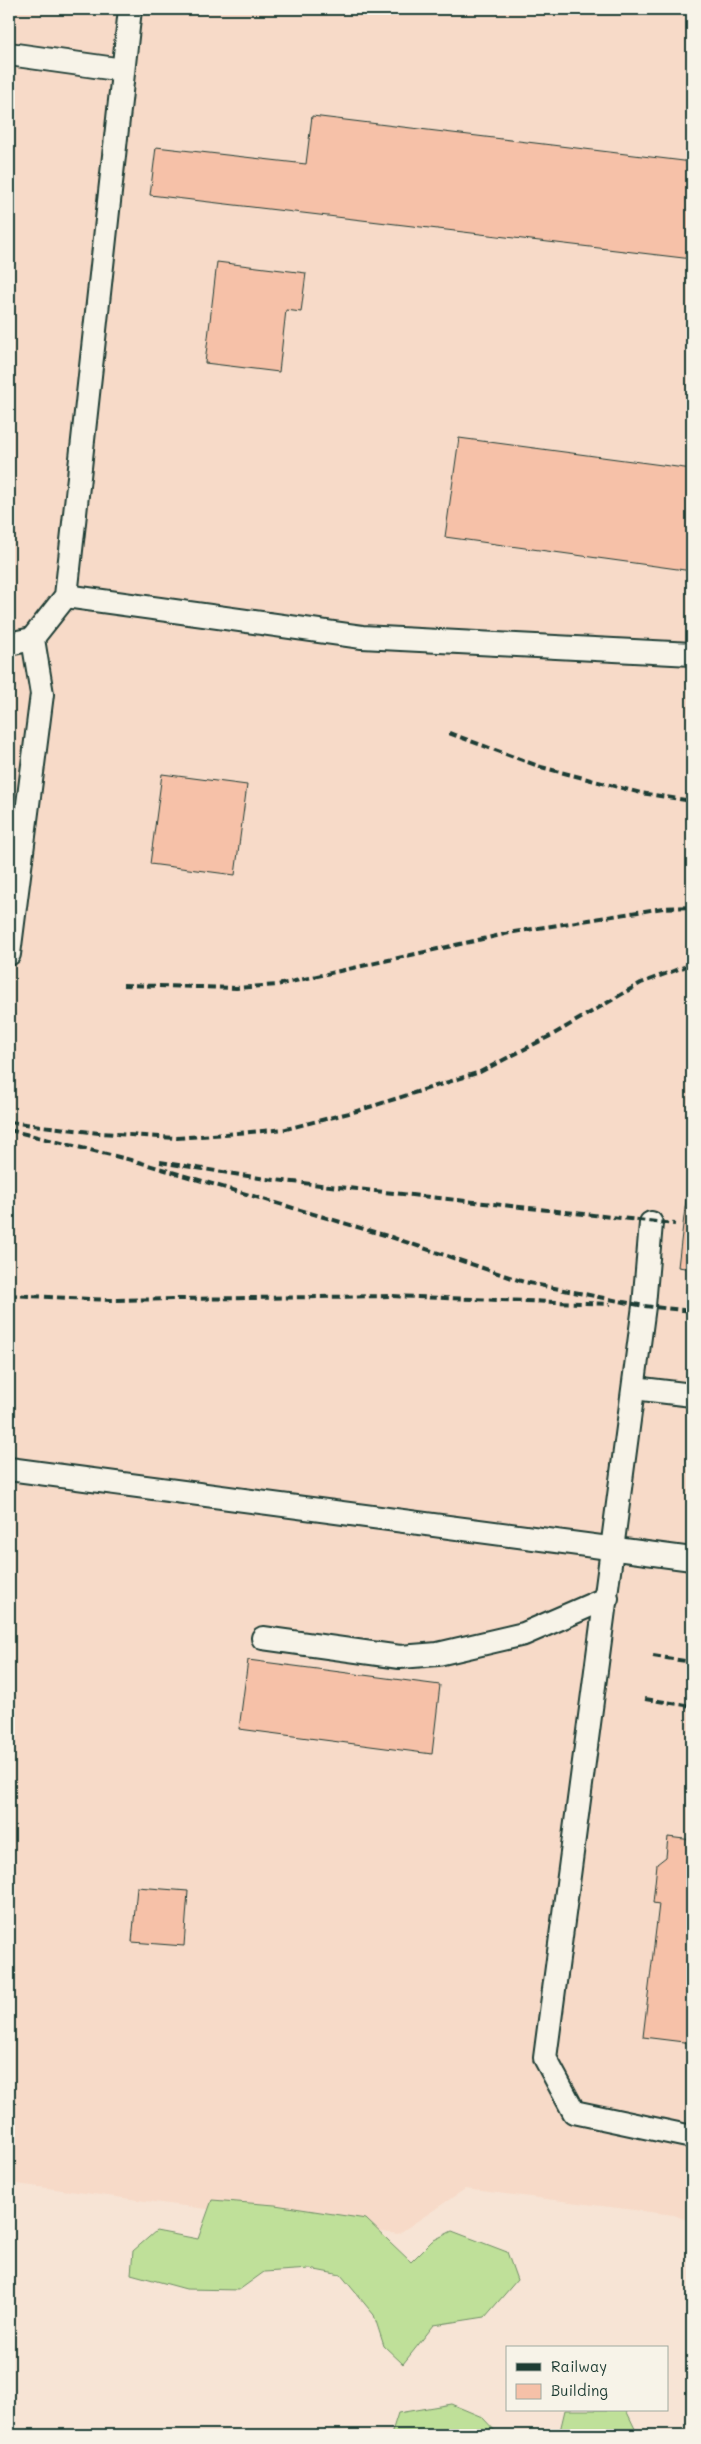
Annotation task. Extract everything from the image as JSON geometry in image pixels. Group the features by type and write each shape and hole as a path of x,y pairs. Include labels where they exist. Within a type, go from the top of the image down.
{"lane":[{"path":"9,644 32,639 66,596 130,9"},
{"path":"9,54 123,70"},
{"path":"66,596 362,637 692,654"},
{"path":"9,954 42,694 32,639"},
{"path":"651,1223 644,1306 634,1388 545,2058 574,2112 692,2138"},
{"path":"634,1388 692,1395"},
{"path":"9,1469 692,1559"},
{"path":"263,1638 400,1657 438,1654 524,1634 607,1598"}],"shaded area":[{"path":"9,9 692,9 692,2222 674,2215 465,2189 398,2234 9,2183"}],"green space":[{"path":"212,2200 275,2205 366,2219 411,2262 432,2241 452,2231 507,2252 517,2280 485,2317 434,2325 403,2364 384,2346 374,2315 341,2275 310,2269 264,2272 239,2290 186,2289 131,2274 133,2251 156,2231 198,2239"},
{"path":"451,2404 482,2417 499,2435 391,2435 398,2413"},
{"path":"565,2412 627,2412 637,2433 636,2435 559,2435"}],"building":[{"path":"312,116 692,162 692,259 150,195 156,147 306,164"},
{"path":"217,262 306,273 301,312 286,310 279,372 205,363"},
{"path":"459,438 692,469 692,571 445,537"},
{"path":"162,774 247,785 235,875 150,864"},
{"path":"692,1149 692,1269 678,1267"},
{"path":"248,1660 440,1685 432,1754 239,1729"},
{"path":"668,1837 692,1840 692,2043 643,2037 659,1904 653,1903 657,1864 666,1857"},
{"path":"137,1887 188,1891 184,1946 132,1942"}],"railway":[{"path":"449,733 541,767 641,793 692,801"},
{"path":"123,985 236,988 277,985 514,932 663,908 692,907"},
{"path":"9,1122 99,1133 177,1138 286,1129 357,1111 480,1072 552,1035 641,983 692,964"},
{"path":"9,1130 135,1161 391,1237 524,1282 644,1306 692,1311"},
{"path":"160,1162 266,1179 675,1224"},
{"path":"9,1295 110,1300 390,1296 610,1304"},
{"path":"653,1656 692,1662"},
{"path":"645,1699 692,1706"}]}
